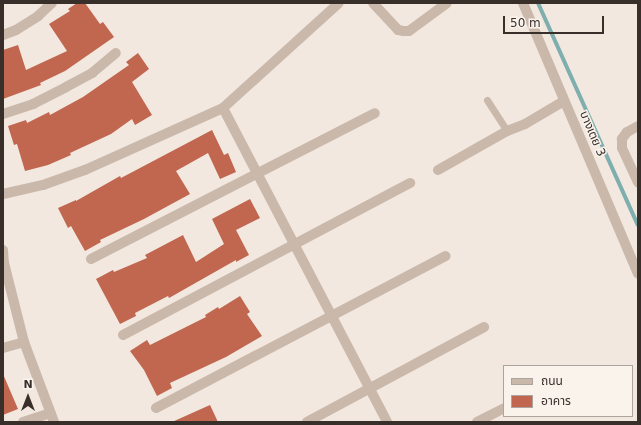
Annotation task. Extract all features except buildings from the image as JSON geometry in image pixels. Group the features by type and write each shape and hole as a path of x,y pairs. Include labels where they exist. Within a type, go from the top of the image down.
{"street":[{"path":"3,35 16,30 38,16 52,3"},
{"path":"3,194 43,185 85,170 223,108 340,3"},
{"path":"373,3 398,30 403,31 409,31 447,3"},
{"name":"บางเตย 3","path":"524,3 638,274"},
{"path":"3,114 33,104 66,87 92,73 116,54"},
{"path":"438,170 507,131 525,124 564,101"},
{"path":"223,108 388,422"},
{"path":"91,259 258,175 375,113"},
{"path":"638,126 627,132 622,139 622,148 638,182"},
{"path":"123,335 295,246 410,183"},
{"path":"3,250 5,279 24,342 52,417 23,422"},
{"path":"156,408 446,256"},
{"path":"306,422 484,327"},
{"path":"3,348 24,342"},
{"path":"477,422 503,409"}],"lane":[{"path":"487,100 507,131"}],"waterway":[{"path":"538,3 638,225"}]}
